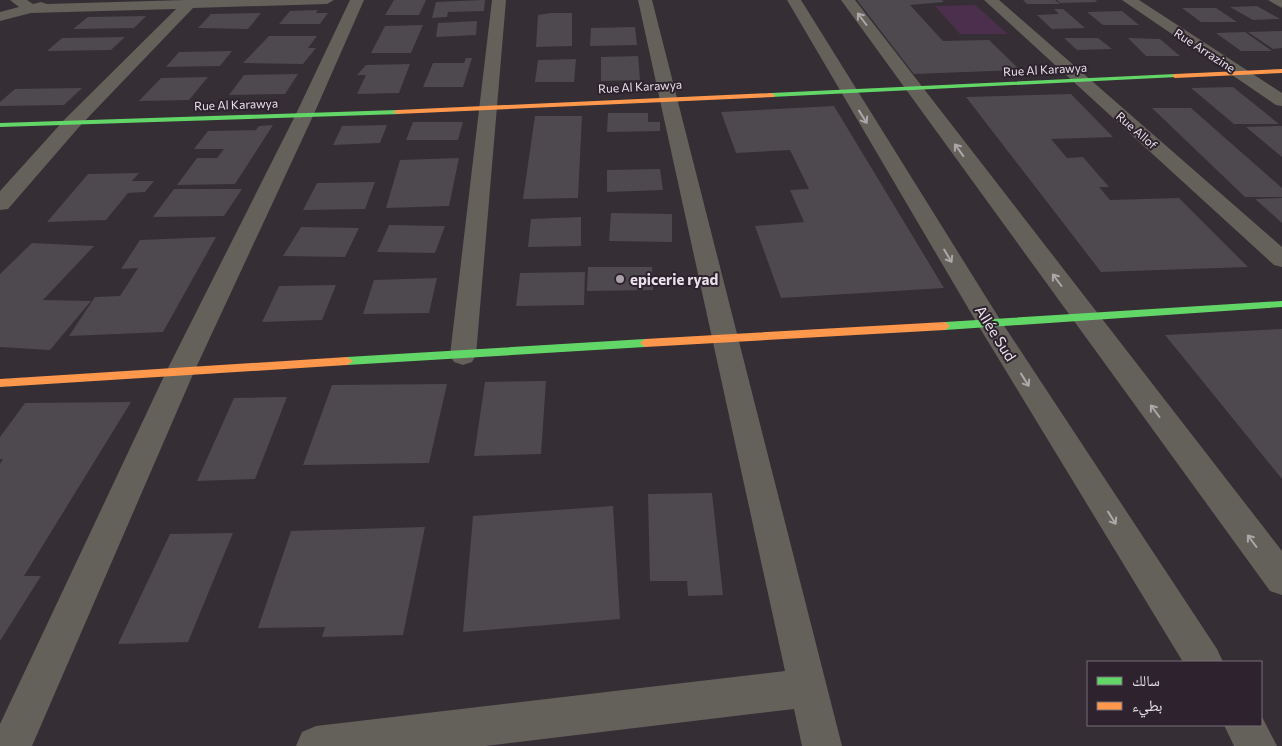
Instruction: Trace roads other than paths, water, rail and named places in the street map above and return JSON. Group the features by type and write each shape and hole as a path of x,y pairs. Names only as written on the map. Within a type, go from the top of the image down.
{"street":[{"path":"17,0 31,9 188,6 327,0"},
{"path":"0,17 62,0"},
{"path":"11,746 180,372 304,116 357,0"},
{"path":"463,355 499,0"},
{"path":"645,0 822,746"},
{"name":"Allée Sud","path":"794,0 847,91 990,324 1203,661"},
{"path":"848,0 1282,580"},
{"name":"Rue Allof","path":"991,0 1282,260"},
{"name":"Rue Arrazine","path":"1129,0 1282,101"},
{"path":"1275,0 1282,4"},
{"path":"0,204 72,123 188,6"},
{"name":"Rue Al Karawya","path":"0,125 304,116 1081,82 1282,71"},
{"path":"0,383 725,338 990,324 1282,304"},
{"path":"316,746 808,688"},
{"path":"1245,726 1257,746"}],"place":[{"name":"epicerie ryad","path":"620,279"}]}
